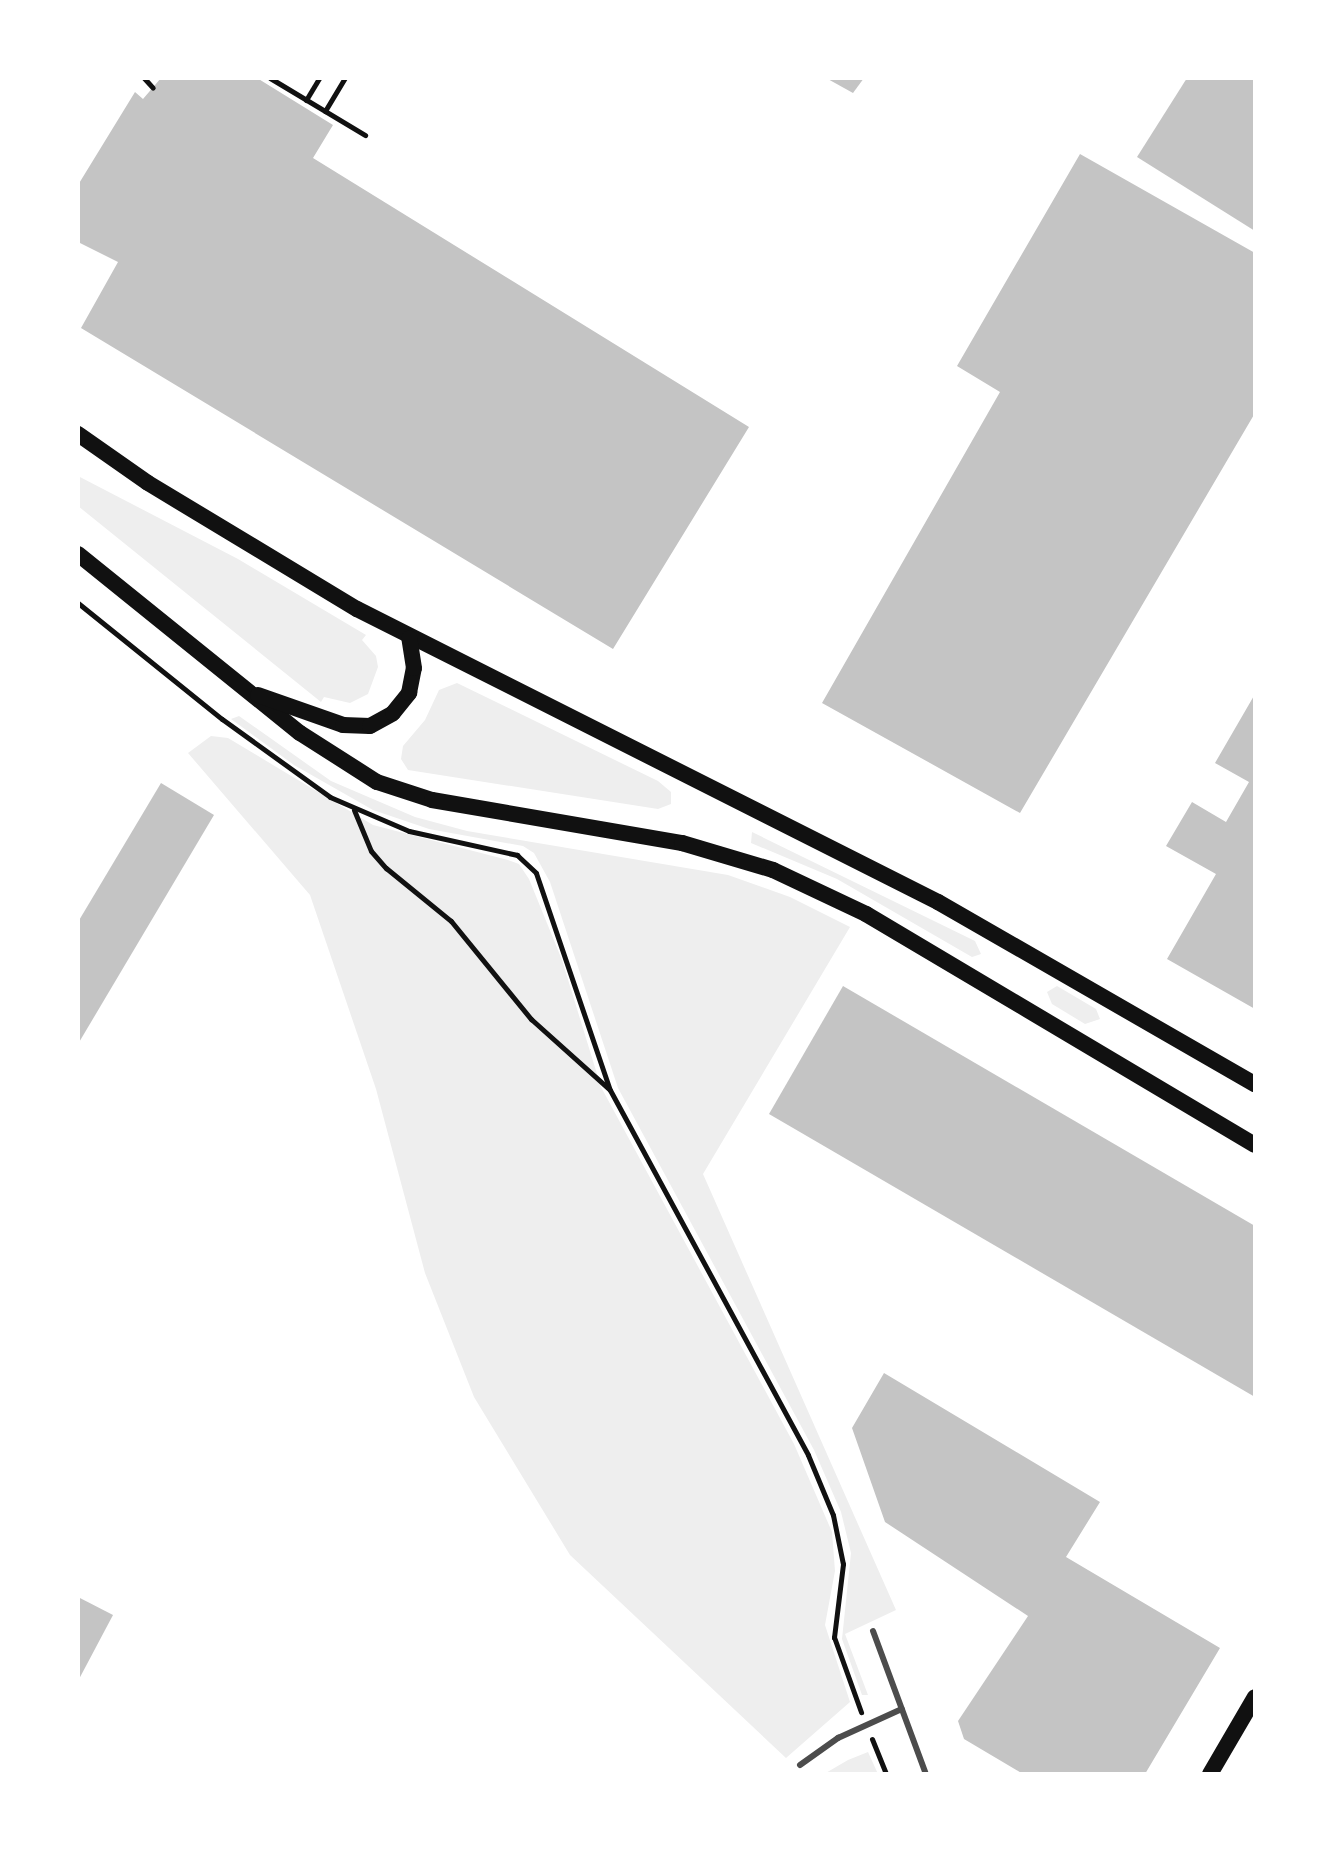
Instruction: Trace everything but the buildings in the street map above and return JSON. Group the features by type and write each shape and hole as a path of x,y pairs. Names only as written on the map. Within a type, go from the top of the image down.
{"main road":[{"path":"78,434 182,504 409,638 938,902 1255,1084"},
{"path":"78,554 331,756 404,793 709,849 804,883 905,937 1255,1145"},
{"path":"249,692 343,725 370,726 393,713 409,693 414,668 409,638"},
{"path":"1210,1774 1255,1697"}],"lane":[{"path":"873,1631 926,1774"},
{"path":"800,1765 838,1738 902,1709"}],"path":[{"path":"144,78 153,88"},
{"path":"270,78 365,135"},
{"path":"306,100 319,78"},
{"path":"325,111 345,78"},
{"path":"78,603 222,719"},
{"path":"278,762 286,751"},
{"path":"354,809 371,851 386,868 451,921 531,1019 610,1090"},
{"path":"530,864 552,913 610,1090 808,1455 833,1515 843,1564 834,1637 857,1701"},
{"path":"877,1752 886,1774"}],"shaded area":[{"path":"78,476 238,559 366,635 362,640 376,656 378,667 368,694 350,703 324,697 321,702 78,506"},
{"path":"457,683 658,781 671,792 671,804 658,809 408,770 401,759 403,746 425,720 439,690"},
{"path":"239,716 331,781 415,817 467,831 728,875 790,897 850,927 703,1174 896,1610 845,1634 868,1695 862,1695 842,1639 851,1553 841,1512 814,1450 618,1088 550,882 534,853 523,846 429,829 373,810 294,765 231,719"},
{"path":"211,736 228,738 373,825 508,860 519,864 529,879 562,960 601,1087 794,1444 832,1532 835,1571 825,1625 850,1702 786,1758 570,1555 474,1397 425,1273 376,1089 310,895 188,753"},
{"path":"752,832 975,941 981,954 972,957 837,879 751,843"},
{"path":"1057,986 1096,1009 1100,1019 1085,1024 1052,1004 1047,992"},
{"path":"868,1752 878,1774 824,1774 848,1760"}]}
